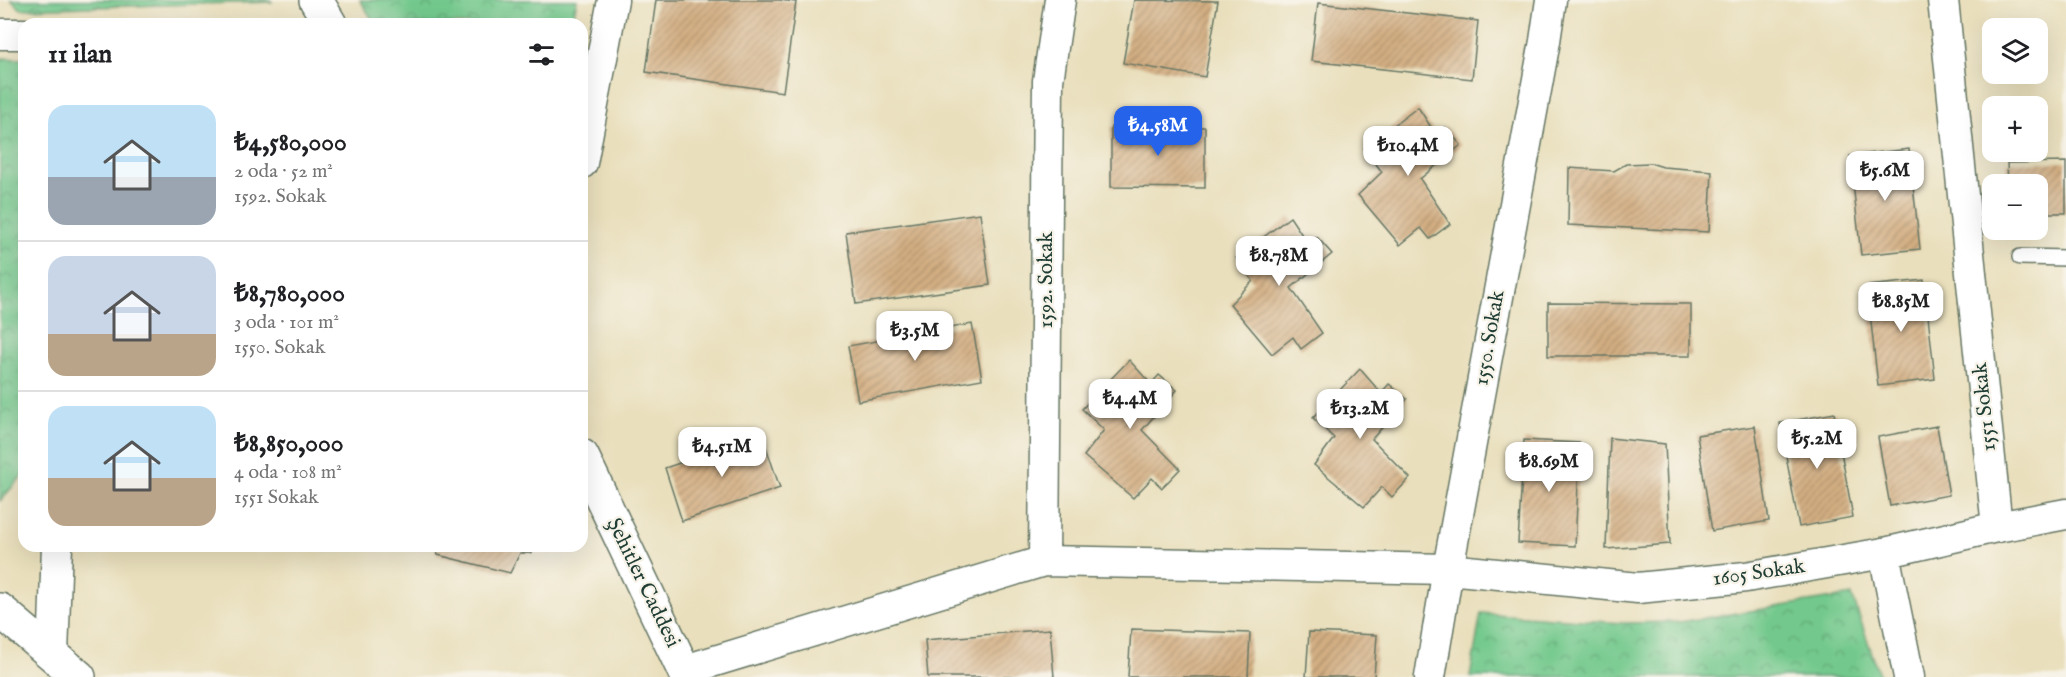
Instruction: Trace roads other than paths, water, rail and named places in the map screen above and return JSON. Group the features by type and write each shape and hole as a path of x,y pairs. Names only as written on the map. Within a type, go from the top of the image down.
{"street":[{"path":"316,0 326,18"},
{"path":"588,132 614,0"},
{"name":"1592. Sokak","path":"1044,561 1048,81 1060,0"},
{"name":"1550. Sokak","path":"1430,677 1551,0"},
{"name":"1551 Sokak","path":"1943,0 1997,527"},
{"path":"0,34 18,34"},
{"name":"Şehitler Caddesi","path":"588,469 686,674"},
{"name":"1605 Sokak","path":"686,674 1044,561 1448,569 1638,588 1746,577 1884,553 2066,514"},
{"path":"53,654 57,552"},
{"path":"1884,553 1909,677"},
{"path":"0,610 79,677"}],"lane":[{"path":"2020,257 2066,258"}]}
